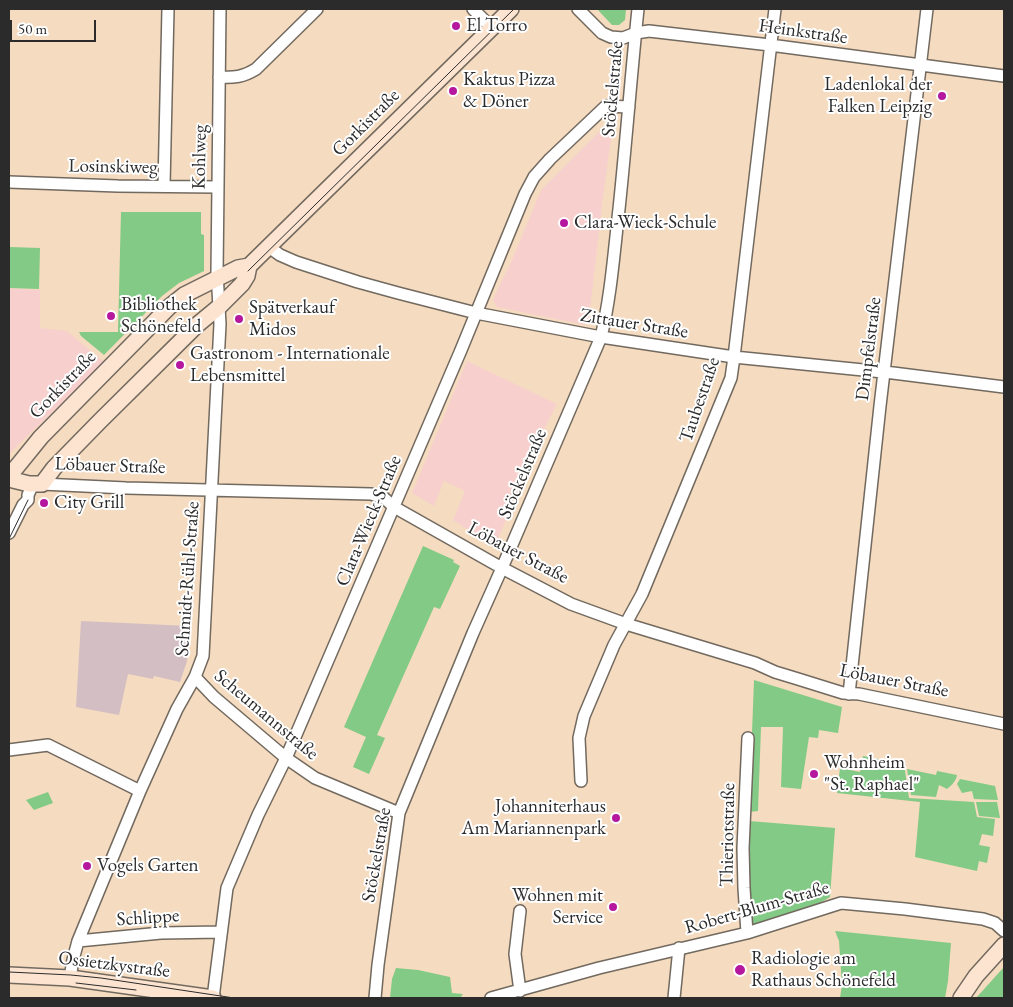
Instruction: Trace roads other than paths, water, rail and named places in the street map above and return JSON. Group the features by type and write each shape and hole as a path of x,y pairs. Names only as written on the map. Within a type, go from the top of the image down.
{"main road":[{"name":"Gorkistraße","path":"37,484 197,325 242,284 249,266 511,9"},
{"name":"Gorkistraße","path":"9,474 40,437 162,314 184,296 238,268 249,266"},
{"name":"Löbauer Straße","path":"9,479 37,484"},
{"path":"961,998 976,976 1004,945"},
{"name":"Ossietzkystraße","path":"9,975 70,978 213,998"}],"street":[{"path":"164,186 168,9"},
{"name":"Kohlweg","path":"220,9 217,187 217,279 220,306"},
{"path":"219,77 232,78 245,75 256,69 317,9"},
{"path":"473,9 492,28"},
{"name":"Heinkstraße","path":"578,9 602,33 611,37 623,38 649,31 1004,76"},
{"name":"Stöckelstraße","path":"375,998 399,813 473,633 601,337 611,277 638,9"},
{"name":"Taubestraße","path":"581,781 579,738 584,716 614,645 642,594 731,378 775,9"},
{"name":"Dimpfelstraße","path":"849,694 927,9"},
{"name":"Clara-Wieck-Straße","path":"213,998 226,896 230,880 286,758 394,507 525,194 534,177 550,159 606,106 629,107"},
{"name":"Losinskiweg","path":"9,182 217,187"},
{"name":"Zittauer Straße","path":"269,247 280,255 296,262 358,282 476,313 601,337 734,357 885,372 1004,387"},
{"name":"Schmidt-Rühl-Straße","path":"70,978 78,941 140,791 177,709 201,663 204,649 220,306"},
{"name":"Löbauer Straße","path":"37,484 371,494 384,498 394,507 502,568 571,604 626,624 849,694 859,694 1004,724"},
{"name":"Gorkistraße","path":"9,533 23,505 28,500 28,494 37,484"},
{"name":"Scheumannstraße","path":"195,677 214,697 286,758 316,778 399,813"},
{"name":"Thieriotstraße","path":"746,933 743,848 748,738"},
{"path":"9,750 48,745 140,791"},
{"name":"Robert-Blum-Straße","path":"491,998 599,968 746,933 841,903 983,918 995,923 1004,931"},
{"path":"520,911 515,954 520,991"},
{"name":"Schlippe","path":"78,941 161,933 221,932"},
{"path":"674,998 679,948"}],"tram line":[{"path":"248,271 514,9"},
{"path":"9,539 28,500"},
{"path":"9,972 101,978 234,998"},
{"path":"76,983 136,990"}],"place":[{"name":"El Torro","path":"456,26"},
{"name":"Kaktus Pizza & Döner","path":"453,91"},
{"name":"Ladenlokal der Falken Leipzig","path":"942,96"},
{"name":"Clara-Wieck-Schule","path":"564,223"},
{"name":"Bibliothek Schönefeld","path":"111,316"},
{"name":"Spätverkauf Midos","path":"239,319"},
{"name":"Gastronom - Internationale Lebensmittel","path":"180,365"},
{"name":"City Grill","path":"44,503"},
{"name":"Wohnheim \"St. Raphael\"","path":"814,774"},
{"name":"Johanniterhaus Am Mariannenpark","path":"616,818"},
{"name":"Vogels Garten","path":"87,866"},
{"name":"Wohnen mit Service","path":"613,907"},
{"name":"Radiologie am Rathaus Schönefeld","path":"740,970"}]}
